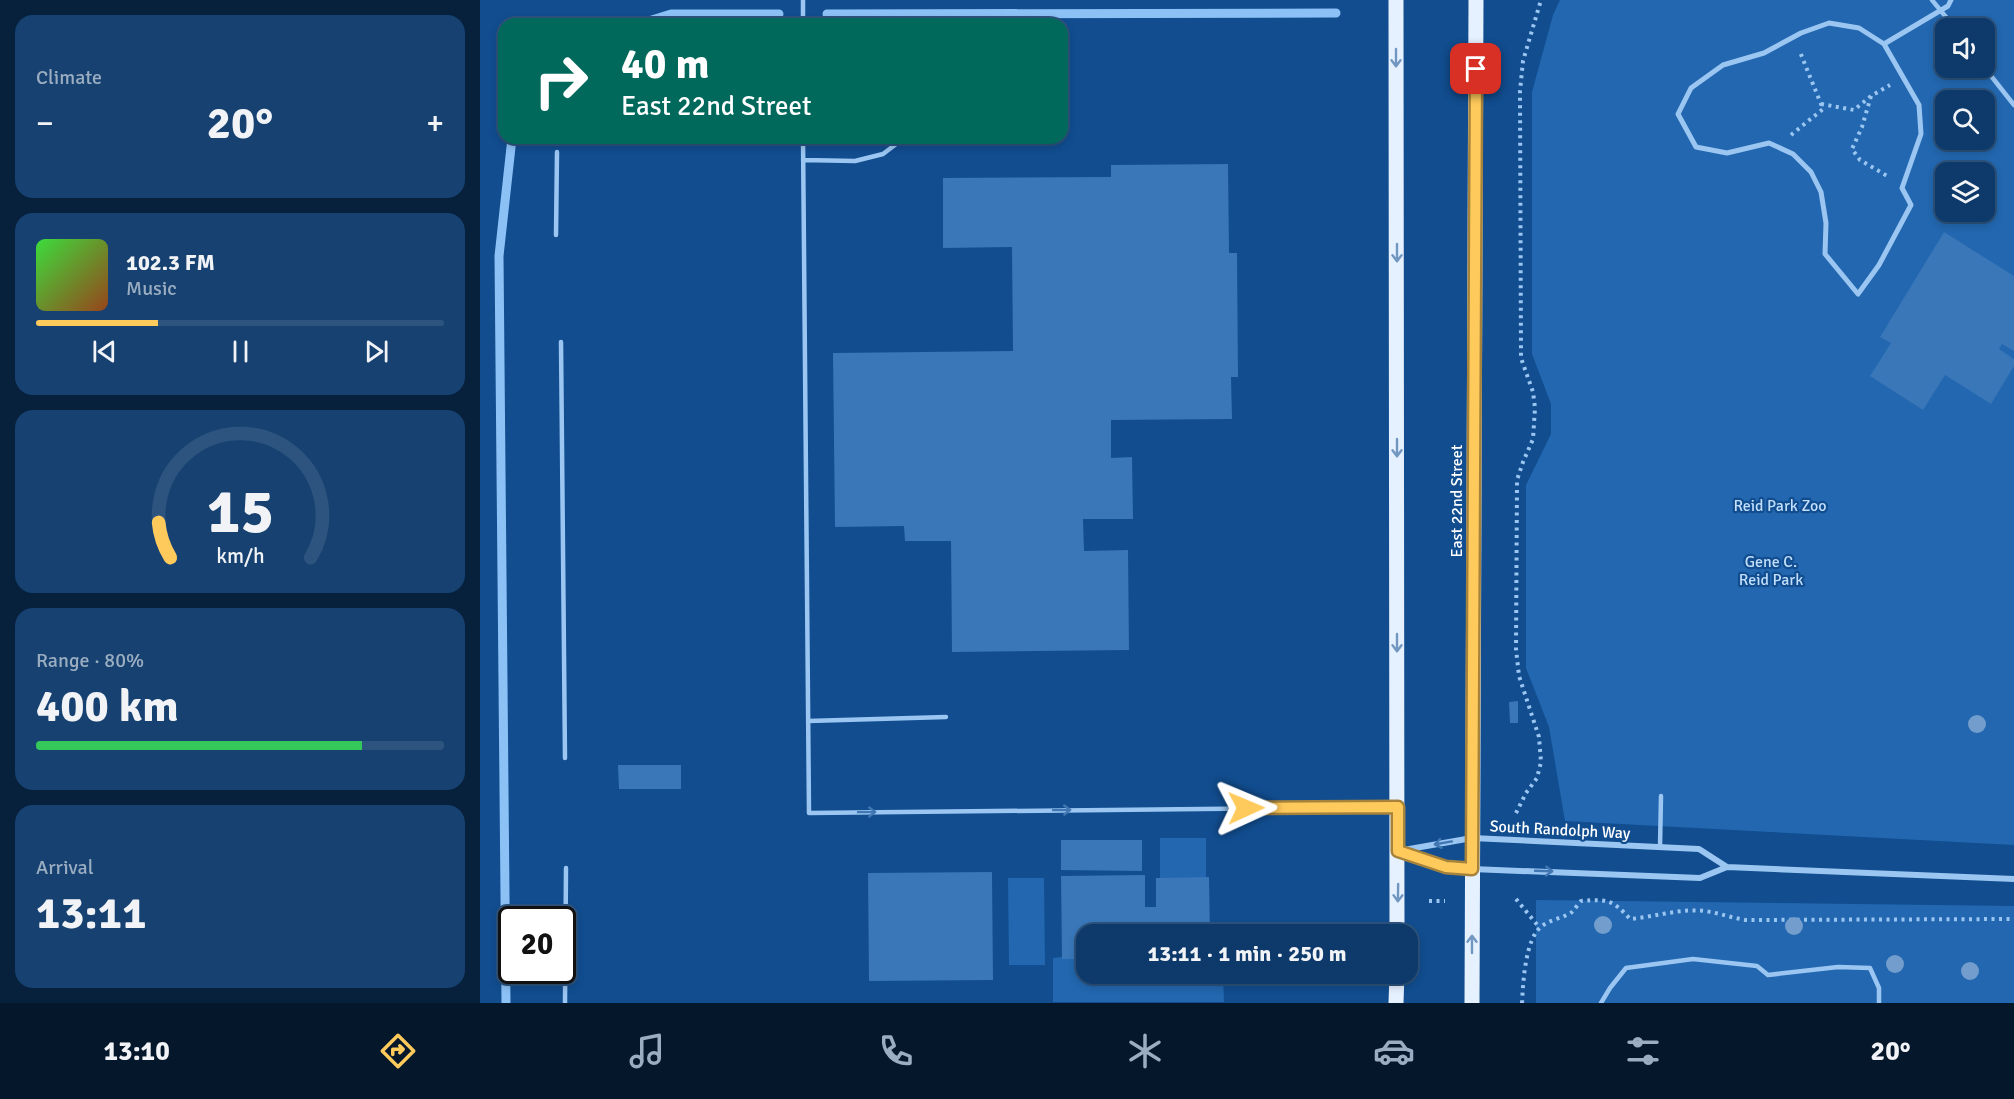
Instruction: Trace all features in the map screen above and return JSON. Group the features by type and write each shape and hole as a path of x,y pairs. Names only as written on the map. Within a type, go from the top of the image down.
{"main road":[{"path":"1396,0 1397,924"},
{"name":"East 22nd Street","path":"1472,1003 1476,0"},
{"path":"1396,1003 1397,984"}],"street":[{"path":"1884,44 1948,6 1951,0"},
{"path":"1829,23 1858,28 1884,44 1919,105 1921,134 1902,188 1911,205 1879,265 1858,294 1826,254 1826,223 1821,192 1810,172 1793,154 1769,143 1727,153 1696,147 1678,114 1691,88 1723,65 1764,53 1794,37 1829,23"},
{"name":"South Randolph Way","path":"1398,851 1472,838 1660,847 1699,849 1727,867"},
{"path":"1398,851 1446,867 1472,869 1700,878 1727,867 2014,879"}],"lane":[{"path":"803,0 803,18"},
{"path":"1932,0 1947,18"},
{"path":"1993,78 2014,105"},
{"path":"803,144 809,813 1398,807"},
{"path":"803,160 855,161 883,154 896,144"},
{"path":"556,235 557,152"},
{"path":"561,342 565,758"},
{"path":"808,721 946,717"},
{"path":"1660,847 1661,796"},
{"path":"565,1003 566,868"},
{"path":"1601,1003 1626,968 1693,959 1757,966 1768,975 1838,967 1870,968 1879,988 1879,1003"}],"path":[{"path":"1516,813 1537,778 1541,762 1539,737 1519,676 1516,649 1517,480 1533,439 1535,408 1533,392 1521,358 1520,91 1523,61 1541,0"},
{"path":"1776,147 1823,109 1794,37"},
{"path":"1821,104 1854,110 1871,96 1903,76"},
{"path":"1871,96 1862,127 1852,149 1860,160 1903,185"},
{"path":"1516,899 1539,927"},
{"path":"1522,1003 1523,982 1530,945 1539,927 1572,912 1581,901 1605,899 1621,909 1630,919 1687,911 1706,911 1726,918 1746,920 2014,919"},
{"path":"1429,901 1445,901"}],"green space":[{"name":"Gene C. Reid Park","path":"1560,0 2014,0 2014,845 1565,821 1549,727 1526,668 1526,485 1551,434 1551,404 1532,354 1532,92 1553,15"},
{"path":"1160,838 1206,838 1206,878 1160,878"},
{"path":"1008,878 1044,878 1045,965 1009,965"},
{"path":"1536,900 2014,906 2014,1003 1536,1003"},
{"path":"1053,958 1076,959 1076,984 1223,984 1224,1002 1053,1002"}],"building":[{"path":"1228,164 1229,253 1237,253 1238,377 1231,377 1232,419 1111,420 1111,458 1132,457 1133,519 1083,519 1084,551 1128,550 1129,650 952,652 951,541 905,541 904,526 835,527 833,353 1013,351 1012,247 943,248 943,178 1111,177 1111,165"},
{"path":"1944,232 2014,276 2014,351 2002,344 1999,349 2014,359 2014,366 1991,404 1945,375 1923,410 1870,376 1891,343 1880,337"},
{"path":"1518,701 1518,723 1510,723 1509,702"},
{"path":"618,765 681,765 681,789 619,789"},
{"path":"1061,840 1142,840 1142,871 1061,870"},
{"path":"992,872 993,980 869,981 868,873"},
{"path":"1145,875 1145,907 1156,907 1156,878 1209,877 1210,924 1076,924 1076,959 1062,959 1061,876"}],"waterway":[{"path":"827,14 1336,13"},
{"path":"658,18 671,14 779,14"},
{"path":"506,1003 499,256 511,144"}],"route":[{"path":"1246,808 1398,807 1398,851 1446,867 1472,869 1476,69"}],"park label":[{"name":"Reid Park Zoo","path":"1780,505"}]}
